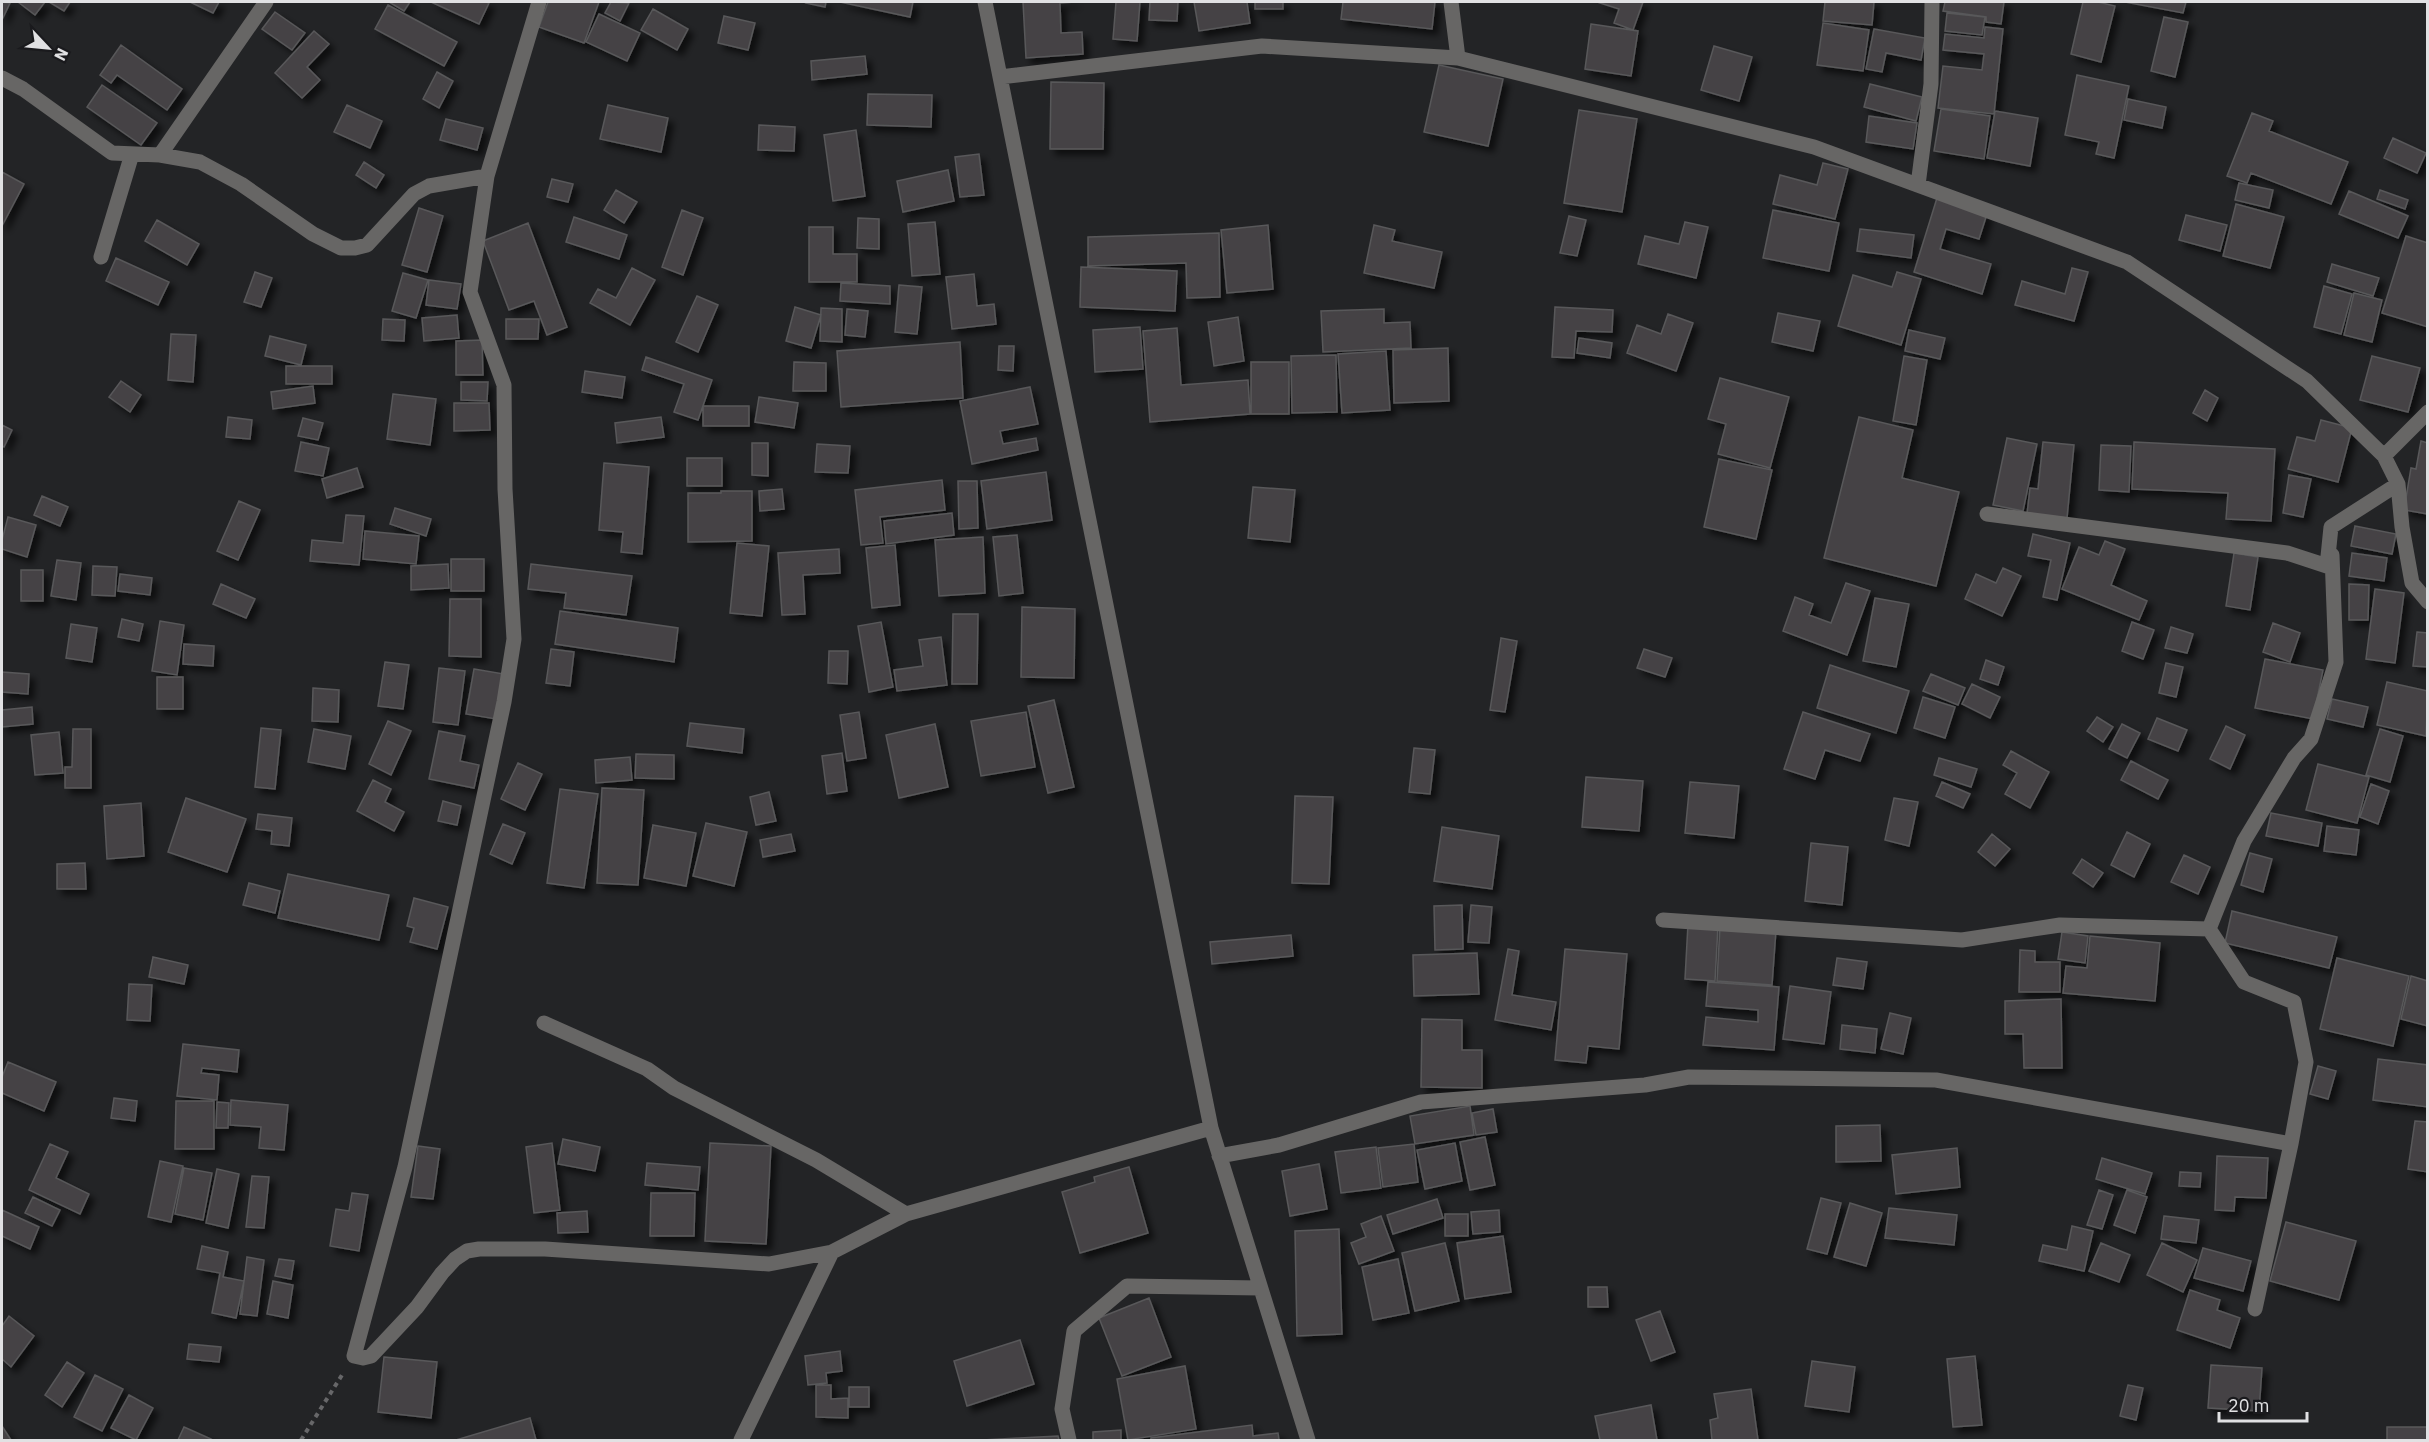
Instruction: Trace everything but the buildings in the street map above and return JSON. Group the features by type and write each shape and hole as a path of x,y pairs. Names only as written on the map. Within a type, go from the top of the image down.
{"street":[{"path":"160,156 266,2"},
{"path":"539,2 487,176 470,292 504,385 505,489 514,639 504,702 405,1167 354,1356 363,1358 371,1356 417,1307 441,1273 467,1251 544,1249 769,1264 832,1252 906,1214 1211,1128"},
{"path":"985,2 1211,1128 1308,1440"},
{"path":"1451,2 1458,58"},
{"path":"1918,185 1931,84 1932,2"},
{"path":"1000,77 1262,46 1458,58 1814,147 1918,185 2127,262 2307,381 2384,456 2398,484 2402,527 2412,583 2427,602"},
{"path":"2,78 23,88 112,153 160,156 200,162 241,184 313,234 341,248 367,245 414,194 429,186 487,176"},
{"path":"101,257 132,154"},
{"path":"2384,456 2427,412"},
{"path":"2331,527 2398,484"},
{"path":"1987,514 2287,553 2327,566 2331,527"},
{"path":"2209,929 2244,841 2294,758 2311,740 2336,662 2331,527"},
{"path":"1663,920 1962,940 2060,925 2209,929"},
{"path":"2209,929 2244,982 2294,1002 2306,1062 2255,1309"},
{"path":"544,1023 647,1069 674,1088 816,1160 906,1214"},
{"path":"1219,1156 1279,1145 1421,1102 1645,1084 1689,1077 1936,1080 2291,1143"},
{"path":"741,1440 832,1252"},
{"path":"1069,1440 1062,1409 1074,1331 1127,1286 1260,1288"}],"path":[{"path":"301,1440 354,1356"}]}
